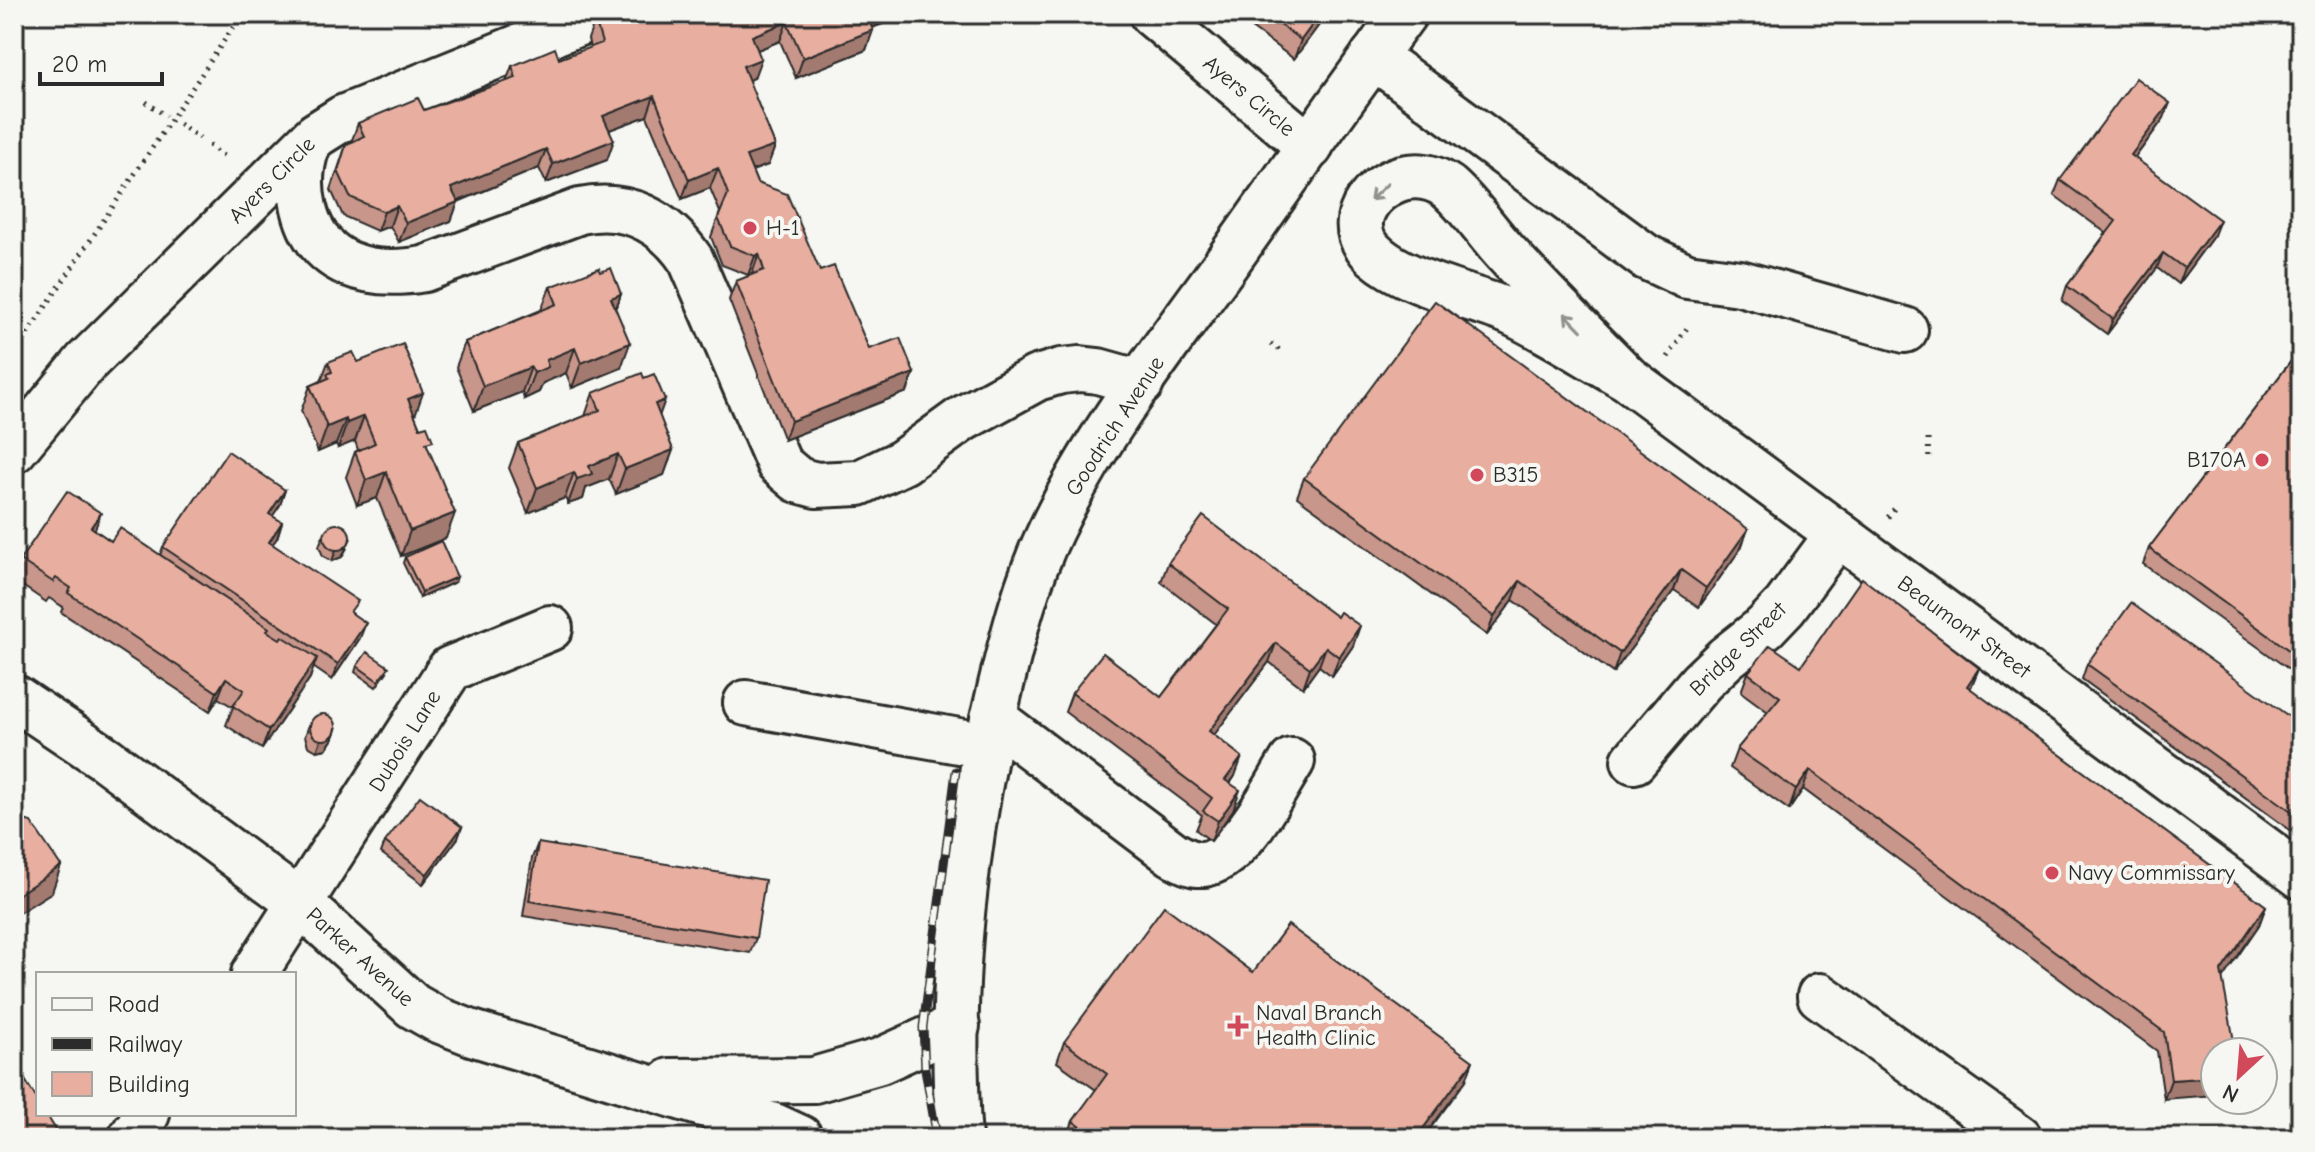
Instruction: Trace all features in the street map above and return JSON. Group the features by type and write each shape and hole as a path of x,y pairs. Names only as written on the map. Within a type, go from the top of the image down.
{"street":[{"name":"Ayers Circle","path":"14,450 86,362 316,135 343,118 601,14"},
{"name":"Ayers Circle","path":"1152,14 1310,147"},
{"name":"Goodrich Avenue","path":"959,1138 957,1026 965,889 990,732 1017,616 1049,534 1090,455 1404,14"},
{"path":"1373,56 1646,257 1687,276 1740,283 1905,330"},
{"path":"307,147 301,163 303,201 308,223 317,239 341,260 378,272 401,273 424,269 597,207 633,212 652,220 674,237 691,260 779,464 798,480 816,485 841,485 878,476 903,462 962,419 1037,378 1061,371 1098,371 1141,383"},
{"name":"Beaumont Street","path":"1627,378 1448,187 1432,178 1419,176 1390,182 1376,192 1363,212 1360,226 1370,251 1382,262 1433,286 1508,311 1627,378 2301,876"},
{"name":"Bridge Street","path":"1634,761 1701,682 1785,606 1838,534"},
{"name":"Dubois Lane","path":"255,972 450,669 550,628"},
{"name":"Parker Avenue","path":"14,697 106,759 301,904 413,1006 436,1019 472,1033 774,1126 800,1138"},
{"path":"746,703 990,732 1173,854 1188,862 1204,864 1222,857 1237,845 1292,761"},
{"path":"1820,996 2019,1138"},
{"path":"635,1082 814,1080 880,1061 957,1026"},
{"path":"131,1138 146,1116"}],"path":[{"path":"14,354 242,14"},
{"path":"146,102 166,116"},
{"path":"179,124 200,138"},
{"path":"209,145 227,159"},
{"path":"1667,359 1687,328"},
{"path":"1271,344 1284,353"},
{"path":"1928,439 1929,463"}],"building":[{"name":"H-1","path":"610,14 866,14 873,30 803,58 787,22 752,36 761,59 743,66 775,146 746,156 757,183 787,194 820,271 834,266 869,349 900,338 914,373 791,421 736,281 764,270 759,254 755,256 730,246 718,218 728,194 718,168 689,180 654,96 603,116 614,140 553,164 546,149 451,188 458,202 406,223 397,206 384,212 350,197 338,171 346,145 364,136 358,123 418,98 424,110 516,78 512,66 555,48 559,59 602,43 595,20"},
{"path":"1265,14 1320,14 1301,40"},
{"path":"2136,78 2170,103 2131,155 2220,220 2184,268 2163,253 2113,319 2067,286 2116,221 2060,180"},
{"path":"599,268 600,272 611,268 621,294 611,298 630,343 581,363 575,348 546,360 548,367 534,373 531,367 483,386 465,342 557,304 550,287"},
{"name":"B315","path":"1435,301 1748,529 1706,588 1681,570 1620,653 1520,581 1494,616 1304,478"},
{"path":"403,344 423,393 408,399 420,428 427,426 433,441 426,443 455,513 410,531 386,472 366,480 355,452 375,443 364,416 327,427 310,386 329,378 327,374 332,372 328,362 353,352 358,362"},
{"name":"B170A","path":"2301,348 2301,659 2149,548"},
{"path":"642,373 644,378 654,374 665,400 655,404 673,450 625,469 618,454 589,466 592,474 577,479 574,472 537,488 518,443 600,410 593,393"},
{"path":"228,451 285,490 269,514 282,522 269,542 358,601 350,612 366,623 338,664 163,547"},
{"path":"67,491 101,513 91,527 111,541 120,528 269,628 267,631 280,639 282,636 317,658 269,730 233,706 244,690 226,678 217,692 68,593 71,588 56,578 53,582 20,560"},
{"path":"1203,516 1337,617 1340,612 1360,626 1339,657 1326,647 1310,668 1276,643 1209,731 1242,757 1225,780 1240,790 1218,821 1203,811 1212,798 1072,693 1103,653 1161,697 1228,609 1168,563"},
{"path":"337,524 346,528 350,537 346,546 337,550 328,546 324,537 328,528"},
{"path":"441,541 457,577 422,592 405,557"},
{"name":"Navy Commissary","path":"1862,578 1979,668 1967,686 2266,906 2221,971 2233,1036 2199,1036 2199,1078 2171,1080 2164,1032 1810,770 1796,790 1737,749 1780,697 1748,673 1770,645 1801,666"},
{"path":"2131,603 2301,725 2301,818 2087,664"},
{"path":"367,652 389,667 378,681 357,666"},
{"path":"323,714 332,718 336,727 332,736 323,740 314,736 310,727 314,718"},
{"path":"420,796 462,827 427,874 385,842"},
{"path":"14,817 31,822 61,866 14,897"},
{"path":"538,843 765,880 756,938 529,901"},
{"name":"Naval Branch Health Clinic","path":"1164,906 1253,972 1288,925 1473,1061 1416,1138 1096,1138 1073,1121 1107,1074 1064,1042"},
{"path":"14,1062 36,1098 36,1116 47,1116 61,1138 14,1138"}],"railway":[{"path":"937,1138 925,1069 923,1027 956,771"}],"place":[{"name":"H-1","path":"750,228"},
{"name":"B170A","path":"2262,460"},
{"name":"B315","path":"1477,475"},
{"name":"Navy Commissary","path":"2052,873"},
{"name":"Naval Branch Health Clinic","path":"1238,1026"}]}
